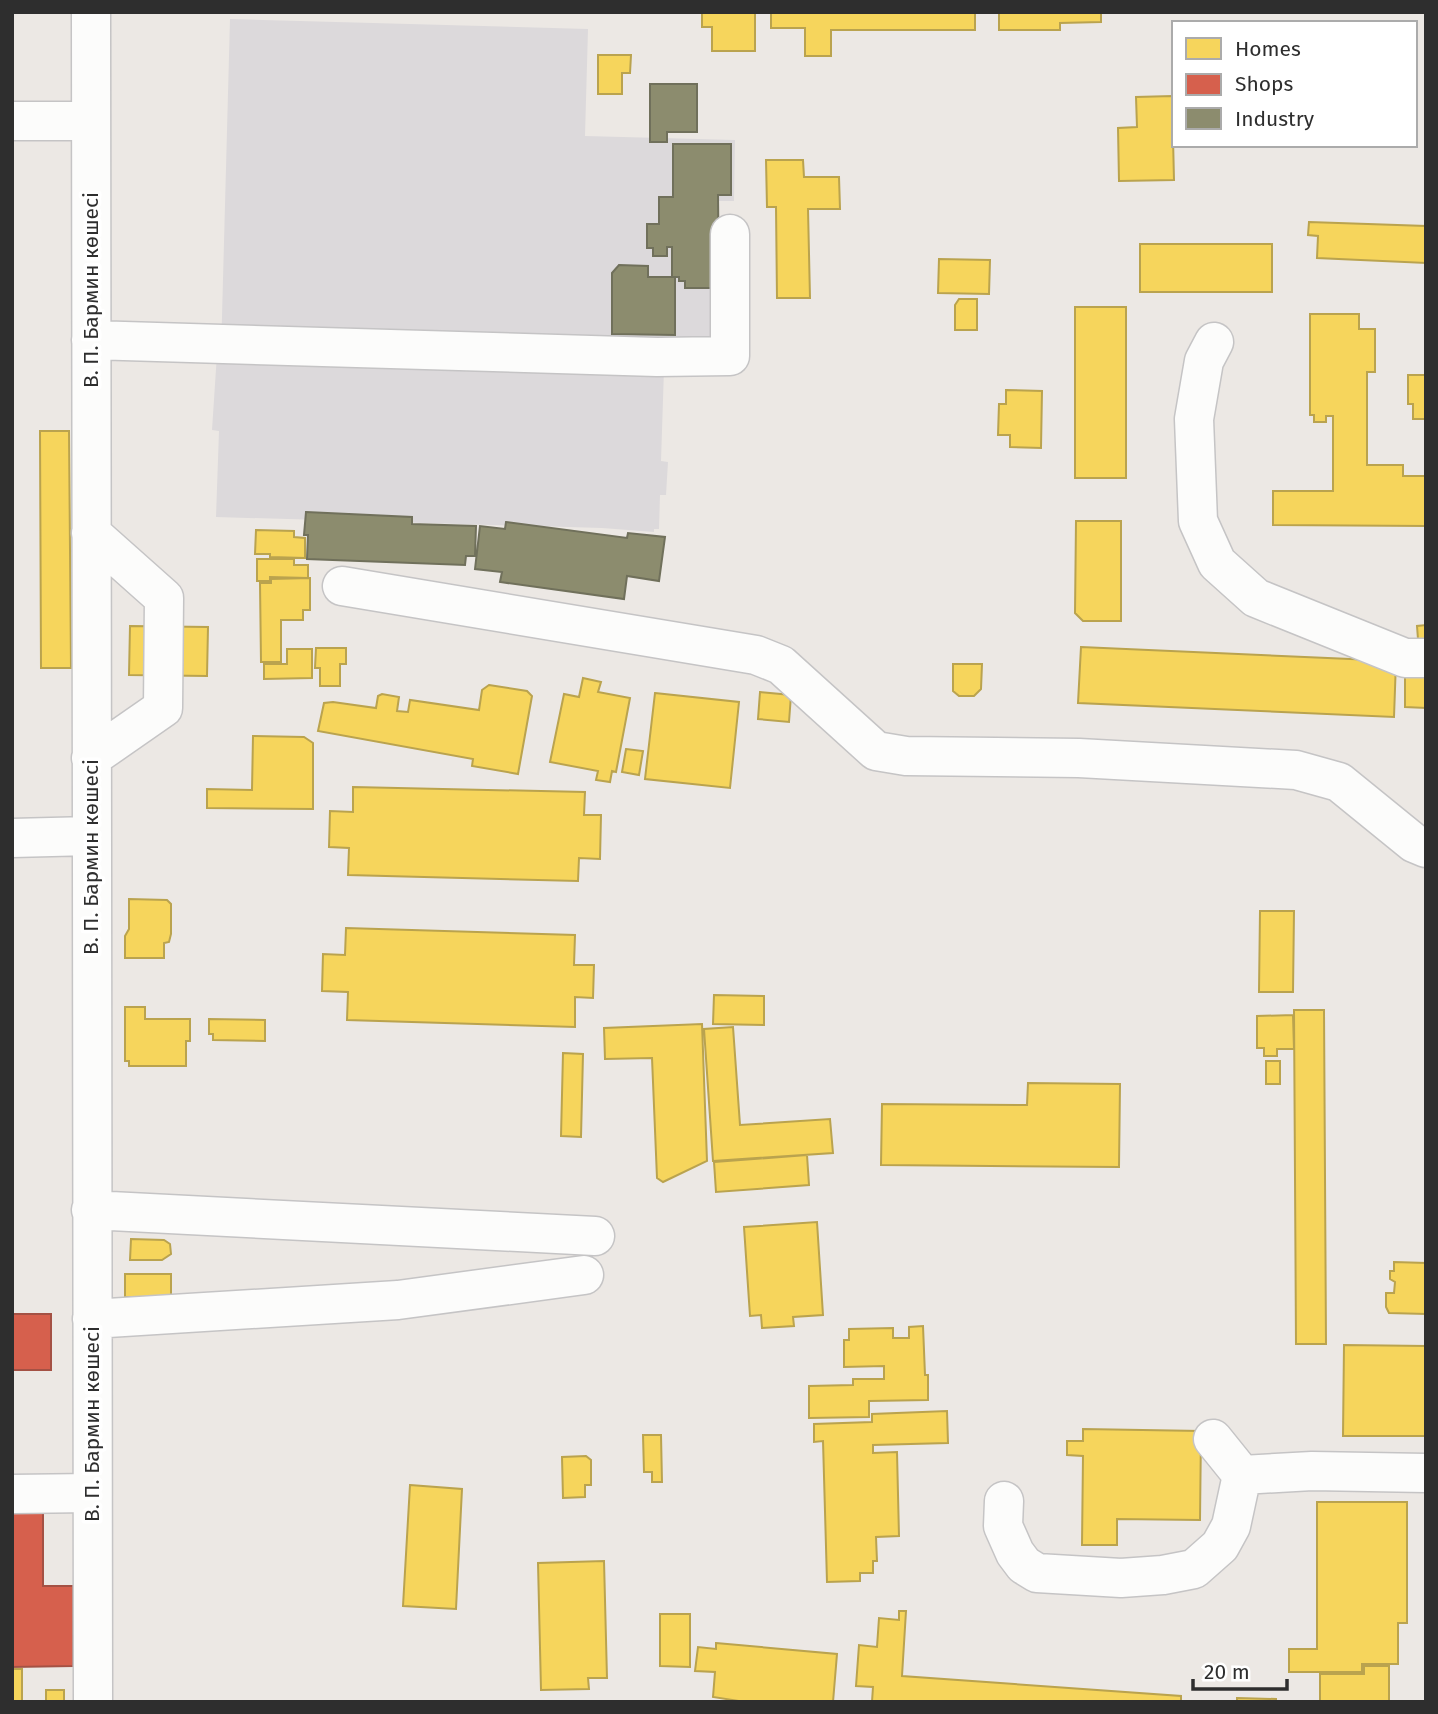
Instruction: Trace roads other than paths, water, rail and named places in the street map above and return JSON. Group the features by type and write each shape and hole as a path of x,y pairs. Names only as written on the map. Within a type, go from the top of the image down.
{"street":[{"name":"В. П. Бармин көшесі","path":"91,12 93,1702"},
{"path":"12,121 91,121"},
{"path":"91,340 657,357 730,356 730,234"},
{"path":"1214,342 1204,362 1194,419 1194,456 1198,521 1217,563 1256,598 1405,658 1426,658"},
{"path":"91,533 164,598 163,708 91,758"},
{"path":"342,586 756,655 781,665 876,751 906,755 1079,758 1296,770 1339,782 1414,843 1426,848"},
{"path":"12,838 91,836"},
{"path":"91,1210 595,1236"},
{"path":"92,1319 398,1300 583,1275"},
{"path":"1213,1440 1242,1475"},
{"path":"1242,1475 1311,1471 1426,1473"},
{"path":"1004,1501 1003,1526 1015,1553 1024,1565 1037,1573 1121,1578 1163,1575 1194,1569 1220,1546 1231,1526 1242,1475"},
{"path":"12,1494 92,1493"}]}
